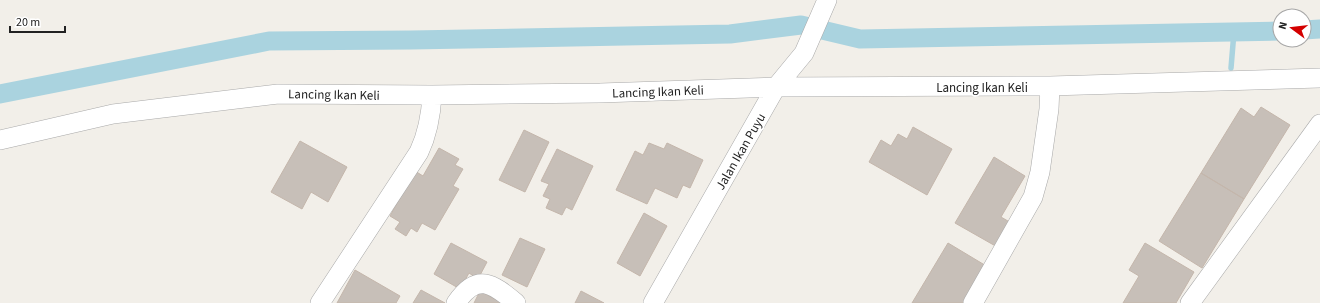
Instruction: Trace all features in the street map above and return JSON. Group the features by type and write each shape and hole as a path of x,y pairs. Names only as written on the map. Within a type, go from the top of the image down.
{"street":[{"name":"Jalan Ikan Puyu","path":"653,303 776,87 804,53 824,8"},
{"name":"Lancing Ikan Keli","path":"0,140 113,114 278,94 432,95 600,93 776,87 1050,86 1320,78"},
{"path":"973,303 1033,197 1040,172 1050,86"},
{"path":"320,303 419,152 426,137 431,120 432,95"},
{"path":"1190,303 1320,124"},
{"path":"456,303 462,293 474,284 484,283 505,293 516,303"}],"building":[{"path":"1261,107 1290,125 1244,199 1201,173 1241,108 1254,117"},
{"path":"913,127 952,149 927,195 869,162 881,140 891,146 898,134 907,139"},
{"path":"524,130 549,142 525,192 499,180"},
{"path":"300,141 347,167 328,202 311,192 302,209 271,192"},
{"path":"649,143 664,149 667,143 703,160 690,188 683,185 677,198 655,188 647,204 616,190 635,151 643,155"},
{"path":"439,148 459,159 455,165 463,169 453,186 459,189 435,230 422,223 417,232 411,228 406,236 395,229 400,222 390,216 415,171 423,176"},
{"path":"557,149 593,166 572,210 566,207 562,215 546,208 550,199 543,196 549,184 541,181"},
{"path":"994,157 1025,176 1001,217 1013,224 999,248 955,223"},
{"path":"1201,173 1244,199 1202,268 1159,241"},
{"path":"644,213 667,226 640,276 617,263"},
{"path":"520,238 545,249 527,287 502,275"},
{"path":"451,243 487,262 478,279 469,273 460,289 434,274"},
{"path":"948,243 988,267 966,303 912,303"},
{"path":"1145,243 1194,272 1176,303 1123,303 1139,276 1129,270"},
{"path":"355,270 400,296 396,303 337,303"},
{"path":"421,290 445,303 413,303"},
{"path":"480,291 502,303 474,303"},
{"path":"581,291 604,303 575,303"}],"waterway":[{"path":"0,94 269,41 730,34 801,25 860,39 1272,31"},
{"path":"1312,30 1320,29"},
{"path":"1231,68 1234,32"}]}
